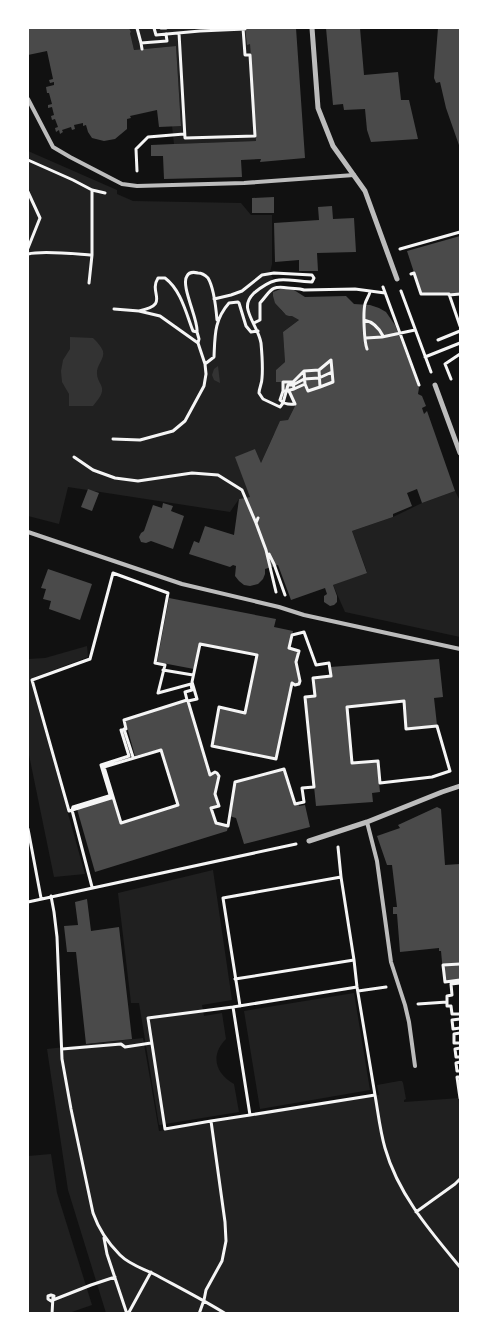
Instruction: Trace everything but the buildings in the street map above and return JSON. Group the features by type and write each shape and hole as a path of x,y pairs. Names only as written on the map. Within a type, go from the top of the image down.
{"street":[{"path":"312,28 318,108 333,146 365,191 397,279"},
{"path":"435,385 460,453"},
{"path":"309,841 367,822 460,786"}],"lane":[{"path":"28,99 54,147 122,184 137,186 244,183 354,175"},
{"path":"28,532 182,584 279,607 304,615 460,649"},
{"path":"367,822 377,861 391,962 409,1022 415,1066"}],"path":[{"path":"137,28 142,49"},
{"path":"154,28 156,35 200,29 244,28 245,55 250,55 255,136 185,138 179,33"},
{"path":"161,28 166,28"},
{"path":"141,43 167,41 166,34"},
{"path":"137,186 136,150 142,143 148,137 184,134"},
{"path":"28,160 92,190 92,255 89,283"},
{"path":"28,192 40,218 28,248"},
{"path":"407,246 460,232"},
{"path":"28,254 92,255"},
{"path":"113,439 140,440 173,431 184,421 204,386 205,364 198,344 198,327 185,282 187,276 191,273 205,275 210,283 217,320"},
{"path":"214,299 242,291 262,275 274,273 312,275 314,278 312,282 301,282 291,279 273,280 261,287 248,301 248,309 258,331 260,341 262,380 258,391 260,396 280,407 288,385 305,384"},
{"path":"420,385 382,285 414,273 421,294 460,294"},
{"path":"139,311 151,308 155,304 157,300 156,281 158,278 165,278 179,295 193,331 197,332"},
{"path":"397,279 435,385"},
{"path":"254,324 260,320 260,304 274,288 279,286 304,290 355,289 402,294"},
{"path":"367,350 364,320 365,305 370,292"},
{"path":"449,294 460,326"},
{"path":"205,364 214,357 217,320 228,303 238,302 246,326 252,332 258,331"},
{"path":"114,309 139,311 160,316 198,344"},
{"path":"364,320 376,325 383,336"},
{"path":"366,338 400,334 415,330"},
{"path":"438,340 460,331"},
{"path":"425,357 460,343"},
{"path":"452,382 446,364 460,354"},
{"path":"293,385 304,371 318,370 331,360 333,382 308,391 305,384 304,371"},
{"path":"318,370 320,387"},
{"path":"318,370 320,387"},
{"path":"304,371 305,384"},
{"path":"283,403 288,405 295,404 286,391 283,382 293,385 304,378 319,378 332,372"},
{"path":"74,457 93,470 115,478 138,481 192,473 218,476 242,490 266,550 275,585"},
{"path":"256,524 258,518"},
{"path":"266,550 274,564 284,592"},
{"path":"72,810 69,811 32,680 90,658 113,573 168,593 155,663 165,665 158,693 191,684 192,690 184,692 187,700 124,720 126,729 121,730 129,756 101,765 111,796 121,823 178,805 161,750 104,767 111,796"},
{"path":"304,632 316,665 330,663 331,676 313,678 315,696 305,697 314,787 302,788 304,802 295,804 284,768 235,782 228,826 216,823 211,808 219,806 215,794 219,776 215,772 210,775 188,701 197,699 192,682 193,675 200,644 257,655 244,712 219,707 212,746 276,759 292,683 295,685 300,681 296,662 299,651 289,648 292,635 304,632"},
{"path":"164,670 193,675"},
{"path":"404,701 406,729 437,726 450,771 432,777 380,783 378,761 352,763 347,707 404,701"},
{"path":"124,729 133,758"},
{"path":"72,810 73,807 111,796"},
{"path":"72,810 92,887"},
{"path":"28,829 41,898"},
{"path":"336,832 358,989 384,1146 389,1160 416,1212 460,1267"},
{"path":"28,902 309,841"},
{"path":"240,1006 223,898 341,877"},
{"path":"51,896 57,937 62,1049 71,1109 93,1213 98,1226 104,1237 121,1256 134,1265 204,1300 226,1314"},
{"path":"235,979 354,960"},
{"path":"460,964 443,965 445,982 460,982"},
{"path":"460,982 451,984 452,995 446,996 447,1006 451,1006 452,1014 460,1014"},
{"path":"375,1095 165,1129 148,1018 358,989 399,986"},
{"path":"405,1005 447,1002"},
{"path":"233,1007 250,1115"},
{"path":"460,1019 452,1020 453,1029 460,1028"},
{"path":"460,1034 454,1034 454,1043 460,1043"},
{"path":"62,1049 121,1044 125,1047 152,1043"},
{"path":"460,1048 455,1049 456,1057 460,1057"},
{"path":"460,1062 456,1063 457,1071 460,1071"},
{"path":"460,1076 457,1077 460,1098"},
{"path":"199,1314 206,1290 222,1261 226,1241 211,1121"},
{"path":"416,1212 460,1179"},
{"path":"104,1237 107,1254 127,1314"},
{"path":"127,1314 151,1272"},
{"path":"48,1299 51,1301 91,1284 115,1277"},
{"path":"52,1314 53,1300"}],"shaded area":[{"path":"129,28 245,28 247,44 250,44 256,141 174,144 172,126 181,126 176,46 134,50"},
{"path":"28,151 117,190 117,194 133,201 241,203 251,215 272,215 272,264 270,272 278,289 273,292 273,296 285,314 299,320 283,332 285,362 276,370 276,381 282,381 289,390 295,406 288,420 274,434 261,463 255,449 250,497 239,499 230,512 68,487 59,524 28,516"},
{"path":"70,337 93,338 103,351 103,357 97,371 102,391 93,406 69,406 69,394 62,382 61,371 63,360 70,349"},
{"path":"218,366 220,383 214,380 212,375 214,369"},
{"path":"455,491 460,501 460,637 345,612 333,585 367,572 352,531 393,517 422,503"},
{"path":"87,646 88,657 30,679 85,874 54,877 28,750 28,659 45,658"},
{"path":"213,870 232,1000 202,1005 204,1016 222,1013 226,1039 218,1051 217,1063 222,1075 234,1084 239,1112 159,1125 139,1003 131,1003 118,893"},
{"path":"354,993 370,1090 260,1109 244,1011"},
{"path":"143,1038 159,1131 379,1095 377,1085 399,1081 403,1083 406,1099 404,1102 460,1098 460,1313 106,1313 68,1190 47,1049"},
{"path":"51,1154 57,1193 92,1305 69,1313 28,1314 28,1156"}]}
